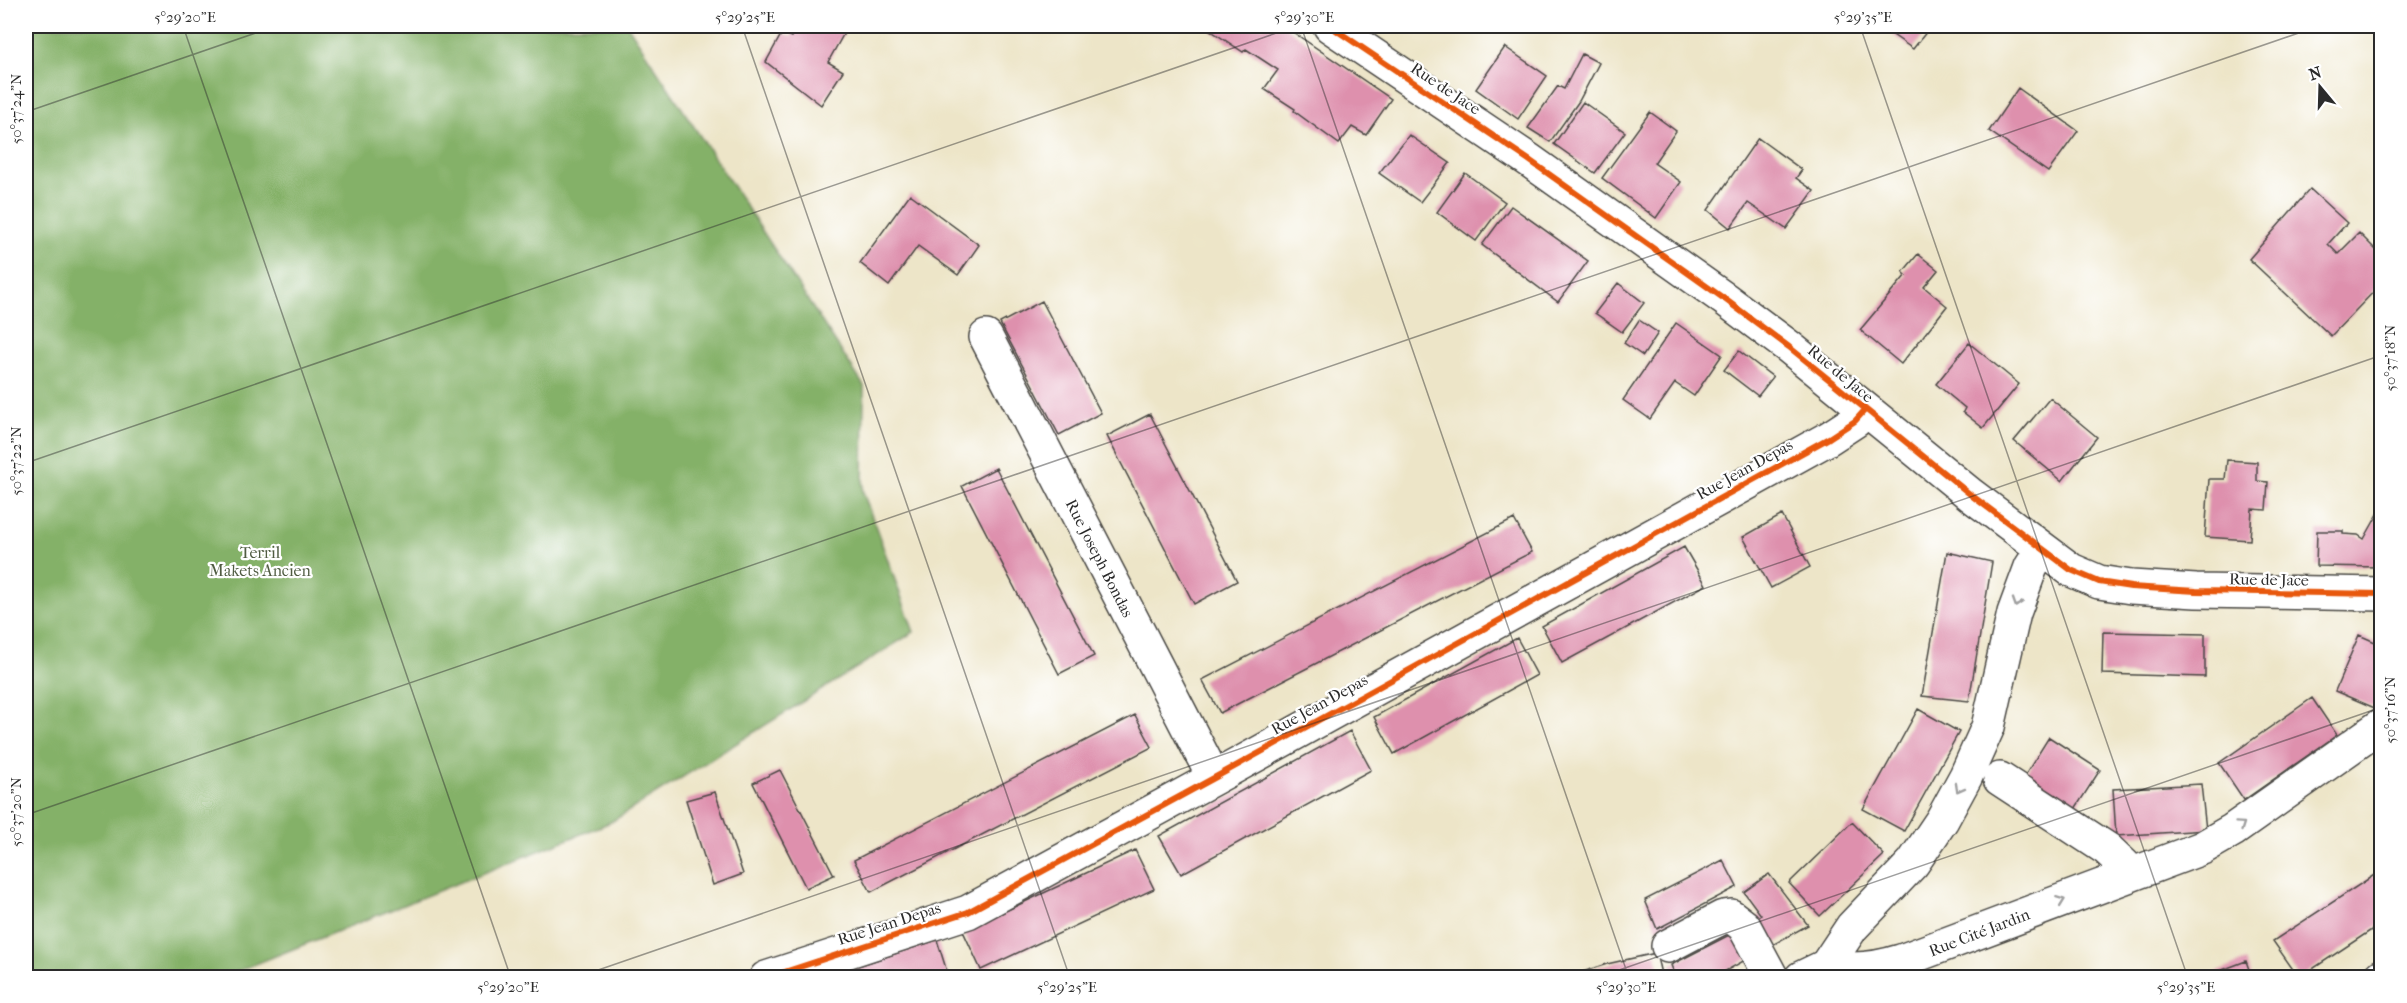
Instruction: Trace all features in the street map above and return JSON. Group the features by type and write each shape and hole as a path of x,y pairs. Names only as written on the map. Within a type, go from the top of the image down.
{"street":[{"name":"Rue de Jace","path":"1330,26 1538,167 1726,300 1789,347 1864,411 2042,550 2071,570 2099,582 2131,587 2196,591 2382,594"},
{"name":"Rue Joseph Bondas","path":"986,337 1214,778"},
{"name":"Rue Jean Depas","path":"766,978 968,912 1829,438 1855,421 1864,411"},
{"path":"1814,972 1852,927 1914,863 1942,820 1966,776 1988,727 2006,644 2022,588 2042,550"},
{"name":"Rue Cité Jardin","path":"1814,972 1862,970 1901,961 2202,848 2216,841 2382,725"},
{"path":"2000,779 2108,849 2124,865 2128,875"},
{"path":"1668,946 1723,917 1731,916 1744,926 1772,978"}],"green space":[{"name":"Terril Makets Ancien","path":"26,26 628,26 864,386 863,492 914,632 611,822 223,977 26,977"}],"building":[{"path":"796,26 848,26 828,62 843,71 821,105 766,62 782,33 791,37"},
{"path":"1204,26 1284,26 1391,99 1366,135 1352,127 1339,144 1294,111 1295,109 1264,89 1278,70 1246,49 1243,52"},
{"path":"1880,26 1931,26 1913,49"},
{"path":"1505,47 1547,76 1518,119 1476,89"},
{"path":"1582,54 1599,63 1579,101 1550,142 1528,128 1558,86 1564,89"},
{"path":"2018,88 2078,131 2048,172 1989,131"},
{"path":"1583,102 1625,132 1595,173 1554,144"},
{"path":"1650,112 1676,131 1654,163 1681,182 1656,218 1602,178"},
{"path":"1409,135 1450,163 1420,202 1379,173"},
{"path":"1758,138 1802,170 1796,178 1814,191 1786,229 1748,203 1730,228 1708,210"},
{"path":"1465,173 1505,202 1476,241 1437,212"},
{"path":"2310,189 2347,223 2328,244 2338,254 2359,233 2382,256 2382,283 2331,336 2249,259"},
{"path":"910,194 979,245 958,275 918,246 889,286 860,263"},
{"path":"1511,206 1588,261 1558,302 1482,245"},
{"path":"1918,254 1938,270 1924,287 1947,306 1901,364 1860,330 1906,275 1903,272"},
{"path":"1618,283 1644,303 1622,332 1595,313"},
{"path":"1042,301 1101,413 1059,435 1000,323"},
{"path":"1639,320 1658,333 1643,356 1624,343"},
{"path":"1676,323 1722,355 1694,396 1675,383 1650,419 1623,400"},
{"path":"1969,343 2019,384 1983,428 1963,412 1965,408 1936,384"},
{"path":"1739,351 1773,377 1758,396 1724,370"},
{"path":"2050,398 2097,437 2062,481 2014,441"},
{"path":"1150,414 1237,581 1194,604 1107,436"},
{"path":"2227,460 2257,462 2257,481 2268,482 2266,510 2252,509 2250,540 2205,537 2209,479 2225,479"},
{"path":"996,468 1094,656 1059,674 962,486"},
{"path":"2382,507 2382,567 2316,566 2317,531 2343,531 2343,534 2358,535 2364,539"},
{"path":"1782,515 1810,567 1771,588 1743,537"},
{"path":"1514,519 1532,552 1220,713 1202,680"},
{"path":"1684,547 1706,585 1562,663 1542,626"},
{"path":"1947,552 1992,562 1969,701 1922,696"},
{"path":"2103,632 2205,634 2205,677 2102,674"},
{"path":"2359,635 2382,645 2382,697 2377,709 2335,691"},
{"path":"1517,638 1537,675 1394,754 1374,717"},
{"path":"2312,698 2337,735 2244,800 2219,763"},
{"path":"1918,709 1959,732 1904,831 1863,809"},
{"path":"1135,715 1152,747 871,892 854,860"},
{"path":"1350,731 1371,770 1181,874 1159,836"},
{"path":"2049,737 2100,770 2075,809 2024,777"},
{"path":"780,770 834,875 806,888 753,783"},
{"path":"2201,784 2206,830 2116,836 2113,789"},
{"path":"715,792 743,874 713,885 686,800"},
{"path":"1852,822 1884,855 1820,916 1789,883"},
{"path":"1135,850 1154,889 981,970 963,931"},
{"path":"1723,860 1737,887 1657,929 1645,900"},
{"path":"2382,870 2382,923 2299,978 2273,941"},
{"path":"1769,874 1808,925 1767,948 1752,920 1761,915 1744,892"},
{"path":"1735,932 1749,958 1713,978 1676,978 1671,965"},
{"path":"937,940 949,978 825,978 825,977"},
{"path":"1656,953 1662,978 1564,978 1607,964"},
{"path":"2246,961 2252,978 2204,978 2217,972"}],"cycle path":[{"path":"1330,26 1529,160 1726,300 1789,347 1971,495 2071,570 2099,582 2131,587 2196,591 2382,594"},
{"path":"766,978 968,912 1829,438 1855,421 1864,411"}]}
